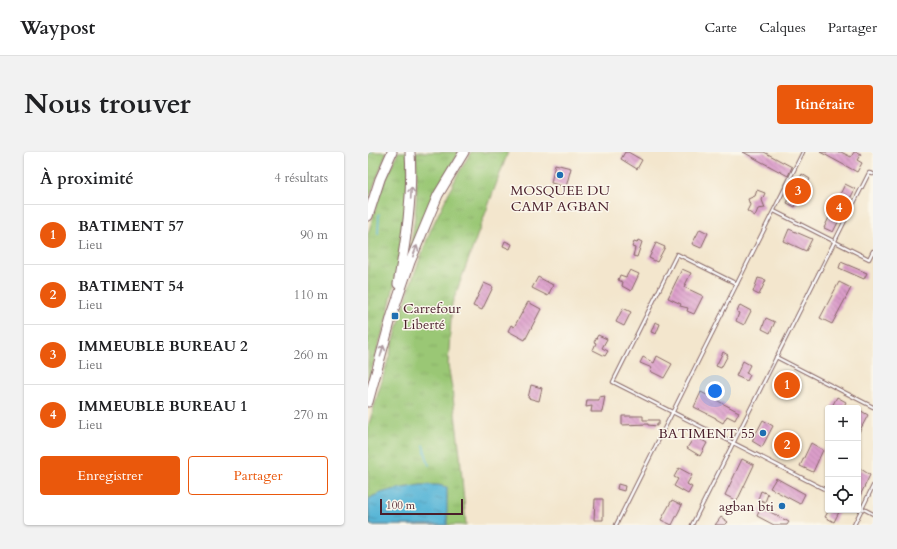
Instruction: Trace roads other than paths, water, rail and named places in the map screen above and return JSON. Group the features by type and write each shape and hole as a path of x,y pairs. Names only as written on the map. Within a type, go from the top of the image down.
{"highway":[{"path":"368,216 380,179 392,152"},
{"path":"392,315 406,239 410,206 412,176 410,152"},
{"path":"368,402 392,315 410,262 438,195 464,152"}],"lane":[{"path":"616,525 803,152"},
{"path":"692,525 869,173 873,174"},
{"path":"774,211 869,259 873,251"},
{"path":"737,284 677,254 613,382 825,489"},
{"path":"776,357 873,407"},
{"path":"854,525 873,486"},
{"path":"862,508 873,514"}],"water":[{"path":"420,485 438,485 447,487 447,525 370,525 368,500 378,494 400,488"}],"waterway":[{"path":"378,234 379,214"},
{"path":"423,445 429,465"}],"place":[{"name":"MOSQUEE DU CAMP AGBAN","path":"560,175"},
{"name":"IMMEUBLE BUREAU 2","path":"798,191"},
{"name":"IMMEUBLE BUREAU 1","path":"839,208"},
{"name":"Carrefour Liberté","path":"395,316"},
{"name":"BATIMENT 57","path":"787,385"},
{"name":"BATIMENT 55","path":"763,433"},
{"name":"BATIMENT 54","path":"787,445"},
{"name":"agban bti","path":"782,506"}]}
